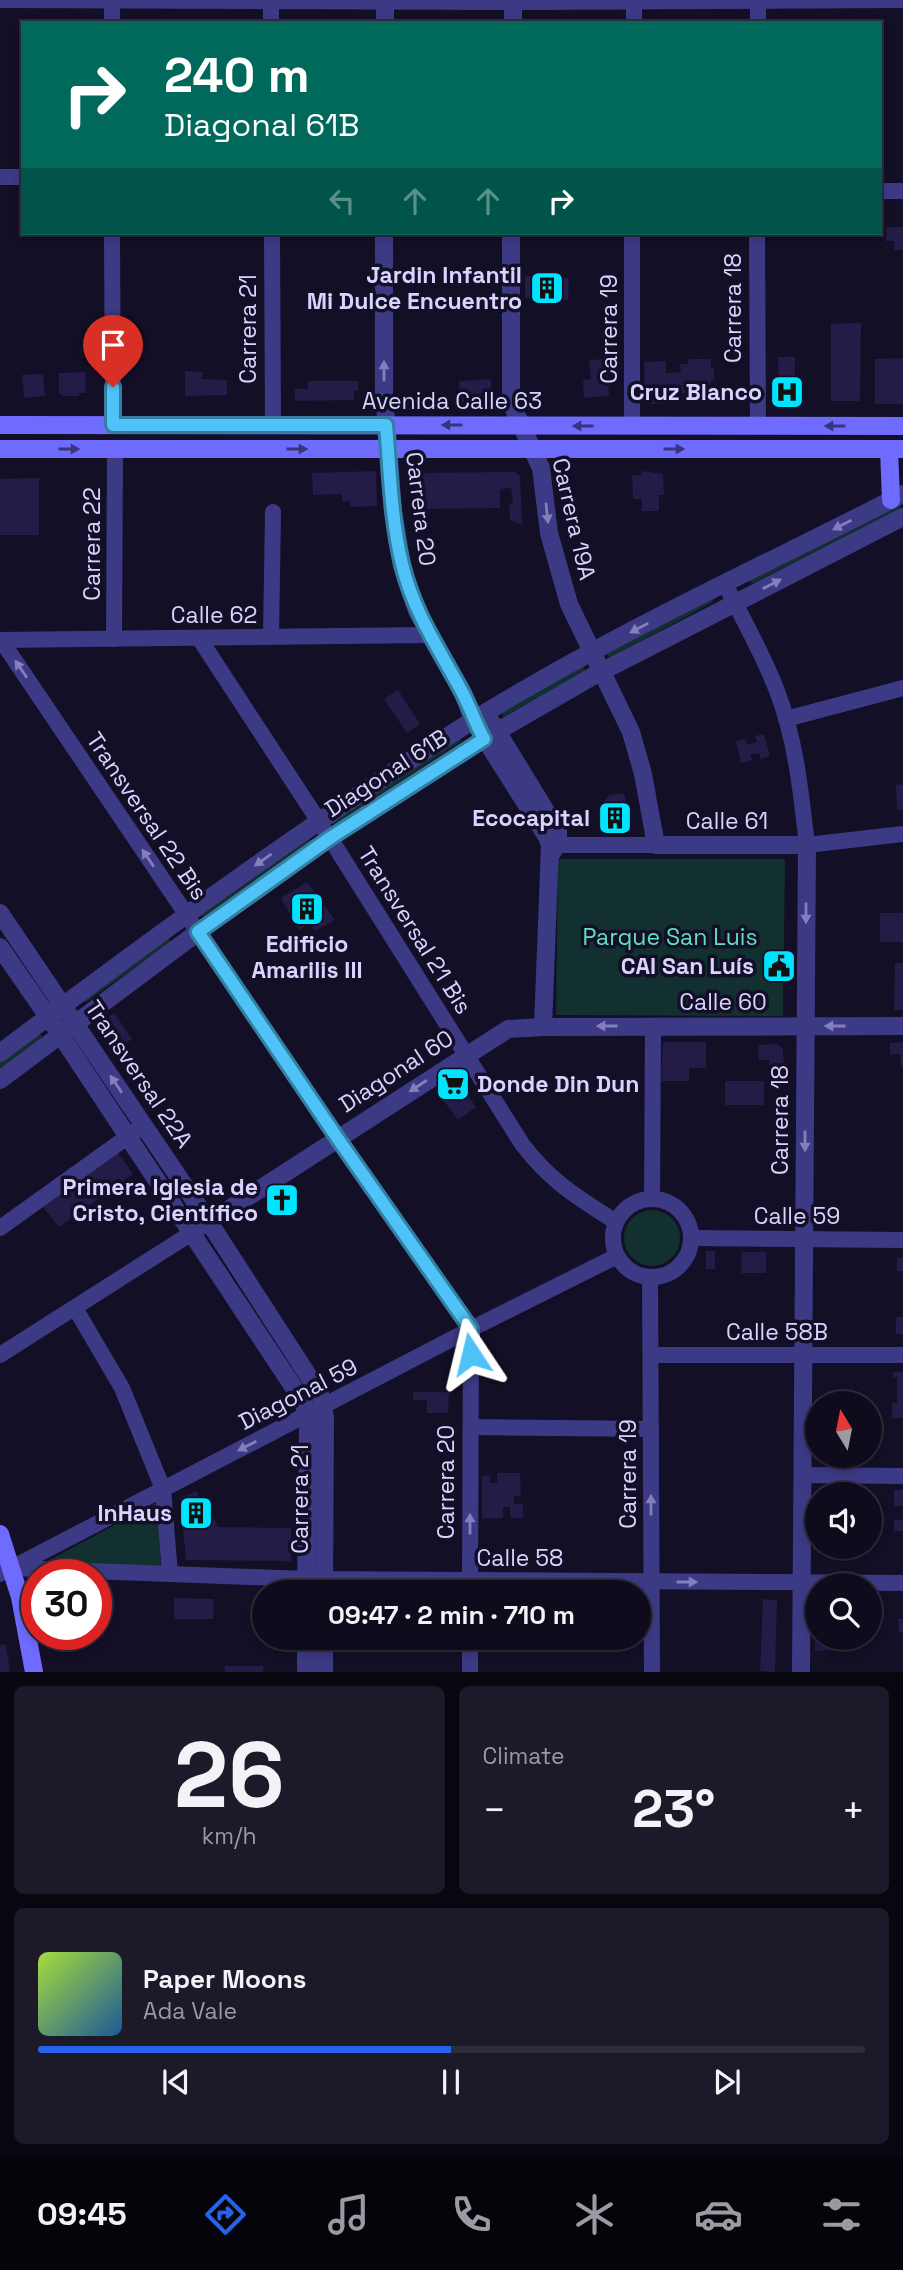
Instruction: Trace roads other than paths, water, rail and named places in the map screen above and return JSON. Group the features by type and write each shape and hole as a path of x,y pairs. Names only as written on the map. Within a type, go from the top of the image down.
{"main road":[{"name":"Avenida Calle 63","path":"0,425 903,426"},
{"path":"0,449 896,449 897,497"},
{"path":"0,1534 6,1571 26,1624 34,1671"}],"street":[{"path":"0,0 903,0"},
{"path":"112,0 112,21"},
{"path":"271,1 271,21"},
{"path":"385,1 385,21"},
{"path":"513,1 513,21"},
{"path":"634,1 634,21"},
{"path":"758,1 758,21"},
{"path":"0,177 21,177"},
{"path":"882,191 903,191"},
{"path":"112,235 113,425"},
{"name":"Carrera 21","path":"272,235 273,425"},
{"name":"Carrera 20","path":"384,235 386,425 393,511 408,587 423,636 491,735 552,849"},
{"name":"Carrera 19A","path":"511,235 510,398 543,477 549,533 569,604 631,732 643,774 656,845"},
{"name":"Carrera 19","path":"632,235 632,426"},
{"name":"Carrera 18","path":"757,235 758,426"},
{"name":"Carrera 22","path":"114,639 116,449"},
{"name":"Diagonal 61B","path":"0,1053 318,820 480,717 592,652 897,497"},
{"path":"271,637 273,512"},
{"name":"Diagonal 61B","path":"0,1080 198,932 330,838 491,735 602,671 903,517"},
{"name":"Carrera 18","path":"726,584 767,667 786,719 796,761 807,845 801,1671"},
{"name":"Calle 62","path":"1,640 423,636"},
{"name":"Transversal 21 Bis","path":"199,638 330,838 522,1144 540,1167 560,1185 616,1222"},
{"name":"Transversal 22 Bis","path":"1,640 338,1139 471,1329"},
{"path":"786,719 903,688"},
{"name":"Calle 61","path":"552,849 656,845 807,845 903,834"},
{"path":"542,1027 552,849"},
{"name":"Transversal 22A","path":"0,914 209,1222 314,1382 324,1406"},
{"name":"Transversal 22A","path":"0,947 296,1390 307,1414"},
{"path":"652,1199 653,1026"},
{"name":"Calle 60","path":"542,1027 903,1026"},
{"name":"Diagonal 60","path":"0,1355 508,1029 542,1027"},
{"path":"0,1228 144,1125"},
{"path":"652,1199 669,1203 683,1214 691,1230 691,1238 687,1255 676,1269 650,1277 631,1271 617,1256 612,1239 621,1214 634,1203 652,1199"},
{"name":"Calle 59","path":"691,1238 903,1240"},
{"name":"Diagonal 59","path":"6,1571 617,1256"},
{"name":"Carrera 19","path":"650,1277 651,1580"},
{"path":"75,1307 122,1388 163,1489 170,1574"},
{"name":"Carrera 20","path":"470,1580 471,1329"},
{"name":"Calle 58B","path":"651,1355 903,1355"},
{"name":"Carrera 21","path":"315,1580 324,1406"},
{"name":"Carrera 21","path":"307,1414 315,1580"},
{"path":"471,1427 651,1430"},
{"path":"803,1475 903,1476"},
{"name":"Calle 58","path":"6,1571 170,1574 252,1581"},
{"name":"Carrera 19","path":"651,1581 652,1671"},
{"name":"Calle 58","path":"651,1581 903,1583"},
{"path":"306,1650 306,1671"},
{"path":"324,1650 324,1671"},
{"path":"470,1650 470,1671"}],"place":[{"name":"Jardin Infantil Mi Dulce Encuentro","path":"547,288"},
{"name":"Cruz Blanco","path":"787,392"},
{"name":"Ecocapital","path":"615,818"},
{"name":"Edificio Amarilis III","path":"307,909"},
{"name":"CAI San Luís","path":"779,966"},
{"name":"Donde Din Dun","path":"453,1084"},
{"name":"Primera Iglesia de Cristo, Científico","path":"282,1200"},
{"name":"InHaus","path":"196,1513"}],"park label":[{"name":"Parque San Luis","path":"670,937"}]}
